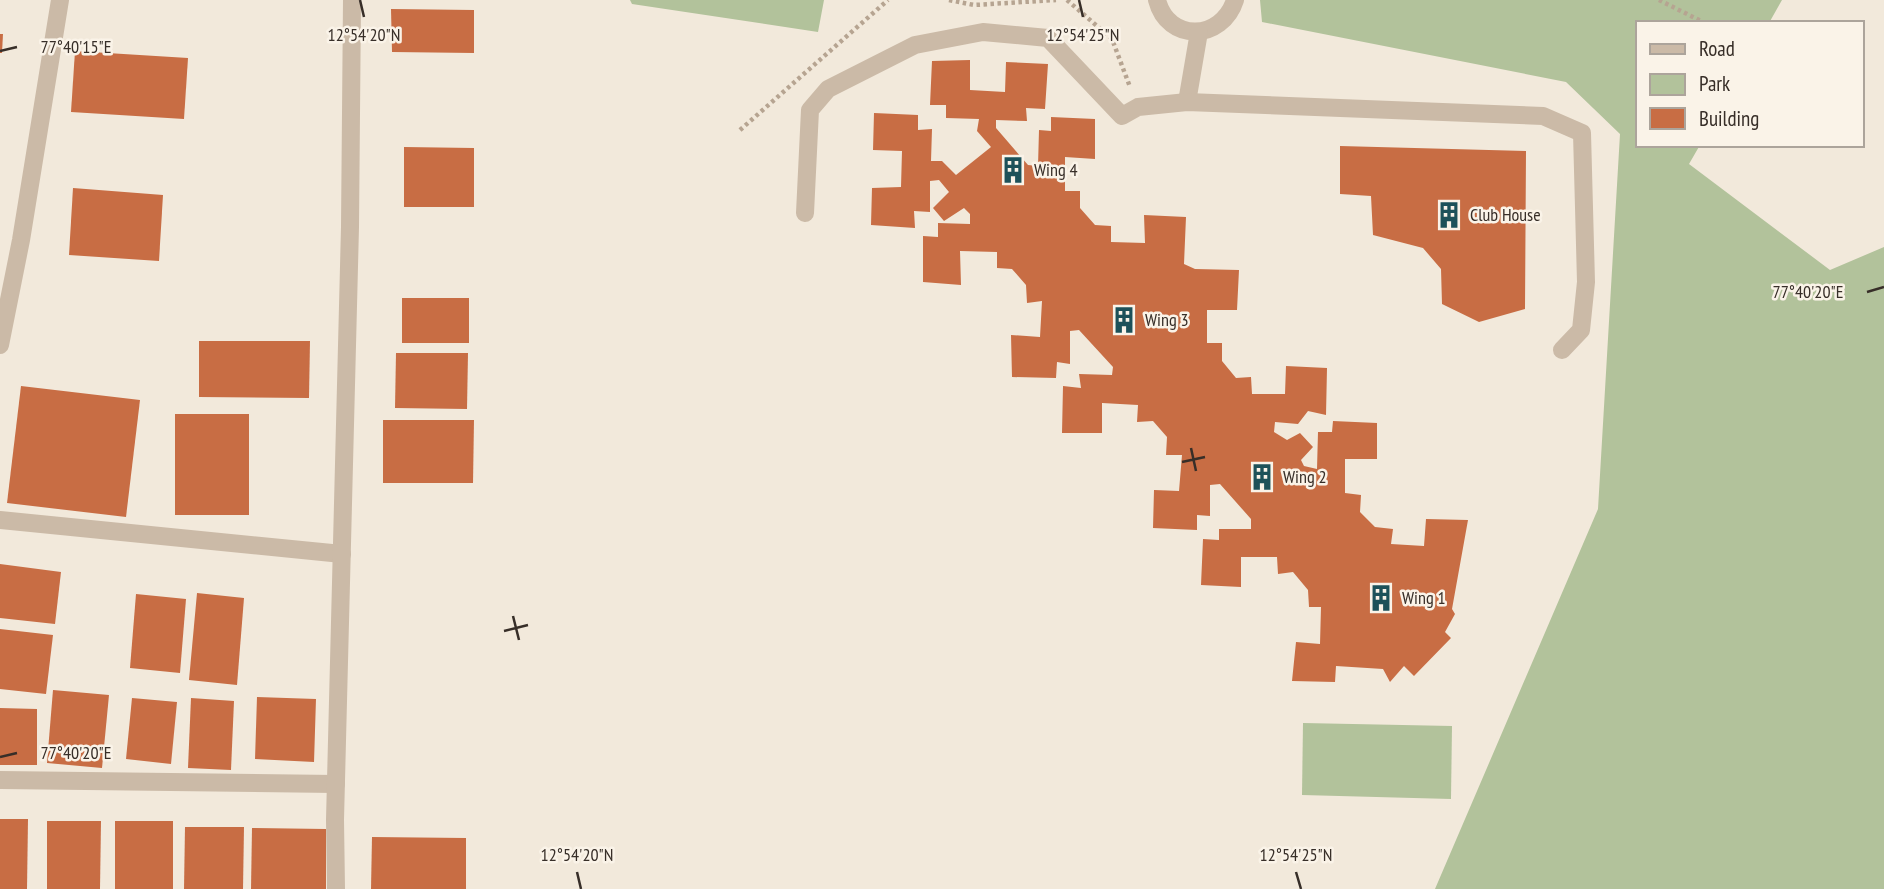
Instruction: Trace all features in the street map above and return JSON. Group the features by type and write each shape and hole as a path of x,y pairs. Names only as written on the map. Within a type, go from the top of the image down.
{"street":[{"path":"0,345 21,240 60,0"},
{"path":"335,889 350,227 352,0"},
{"path":"1157,0 1164,16 1174,25 1199,32 1212,29 1223,21 1235,0"},
{"path":"805,213 810,110 828,89 915,45 983,32 1048,37 1122,116 1138,107 1187,102 1543,116 1582,133 1586,282 1581,330 1562,350"},
{"path":"1187,102 1199,32"},
{"path":"0,520 342,554"},
{"path":"0,779 336,784"}],"path":[{"path":"740,130 888,0"},
{"path":"948,0 974,5 1056,0"},
{"path":"1067,0 1112,39 1138,107"},
{"path":"1659,0 1701,21"}],"green space":[{"path":"630,0 824,0 818,32 632,4"},
{"path":"1260,0 1782,0 1770,21 1636,21 1636,147 1699,147 1689,164 1830,270 1884,247 1884,889 1435,889 1598,509 1620,134 1566,82 1262,22"},
{"path":"1303,723 1452,726 1451,799 1302,795"}],"building":[{"path":"391,9 474,10 474,53 392,52"},
{"path":"0,34 3,34 2,53 0,53"},
{"path":"75,51 188,58 184,119 71,112"},
{"path":"970,60 970,90 1005,92 1006,62 1048,64 1045,109 1026,108 1027,121 996,120 996,128 1028,165 1038,166 1039,130 1051,131 1051,117 1095,119 1095,159 1065,157 1065,191 1080,191 1080,208 1095,225 1111,226 1111,242 1145,243 1144,215 1186,217 1184,264 1195,269 1239,270 1237,310 1207,310 1207,343 1222,343 1222,361 1236,378 1251,377 1252,394 1285,394 1286,366 1327,368 1326,415 1308,411 1298,424 1275,422 1274,432 1287,440 1300,433 1313,447 1301,460 1304,466 1317,469 1318,432 1332,432 1333,421 1377,423 1377,459 1345,459 1345,493 1361,495 1360,512 1375,527 1393,529 1391,544 1424,546 1426,519 1468,520 1452,609 1455,614 1445,632 1451,638 1414,676 1404,666 1390,682 1383,669 1336,666 1335,682 1292,681 1296,642 1320,644 1321,607 1309,607 1308,590 1293,572 1278,574 1277,557 1241,557 1241,587 1201,585 1203,539 1219,540 1219,529 1251,529 1251,519 1220,484 1210,485 1210,516 1197,515 1197,530 1153,528 1154,490 1179,491 1182,455 1166,455 1167,437 1153,421 1137,422 1138,405 1102,403 1102,433 1062,433 1063,386 1081,388 1079,374 1112,375 1113,367 1079,330 1070,331 1070,364 1057,362 1056,378 1012,377 1011,335 1040,337 1042,301 1027,303 1026,285 1012,269 997,268 997,252 960,251 961,285 923,282 923,236 938,237 938,223 970,224 970,214 964,208 944,221 933,208 949,192 939,180 930,181 930,212 914,211 915,228 871,225 872,188 901,187 902,151 873,150 874,113 918,115 918,130 932,129 931,161 942,161 956,175 991,147 977,131 979,119 946,118 946,105 930,105 932,61"},
{"name":"Club House","path":"1340,146 1526,151 1525,309 1479,322 1442,304 1441,269 1423,248 1373,235 1371,196 1340,194"},
{"path":"404,147 474,148 474,207 404,207"},
{"path":"73,188 163,195 159,261 69,255"},
{"path":"402,298 469,298 469,343 402,343"},
{"path":"199,341 310,341 309,398 199,397"},
{"path":"396,353 468,353 467,409 395,408"},
{"path":"21,386 140,400 126,517 7,503"},
{"path":"175,414 249,414 249,515 175,515"},
{"path":"383,420 474,420 473,483 383,483"},
{"path":"0,564 61,572 55,624 0,618"},
{"path":"197,593 244,598 237,685 189,680"},
{"path":"136,594 186,599 180,673 130,668"},
{"path":"0,629 53,635 46,694 0,689"},
{"path":"53,690 109,695 102,768 47,763"},
{"path":"257,697 316,699 314,762 255,759"},
{"path":"132,698 177,702 171,764 126,759"},
{"path":"191,698 234,701 231,770 188,768"},
{"path":"0,708 37,709 37,765 0,765"},
{"path":"0,819 28,819 27,889 0,889"},
{"path":"47,821 101,821 100,889 47,889"},
{"path":"115,821 173,821 173,889 115,889"},
{"path":"185,827 244,827 243,889 184,889"},
{"path":"252,828 326,829 326,889 251,889"},
{"path":"372,837 466,838 466,889 371,889"}],"place":[{"name":"Wing 4","path":"1013,170"},
{"name":"Club House","path":"1449,215"},
{"name":"Wing 3","path":"1124,320"},
{"name":"Wing 2","path":"1262,477"},
{"name":"Wing 1","path":"1381,598"}]}
